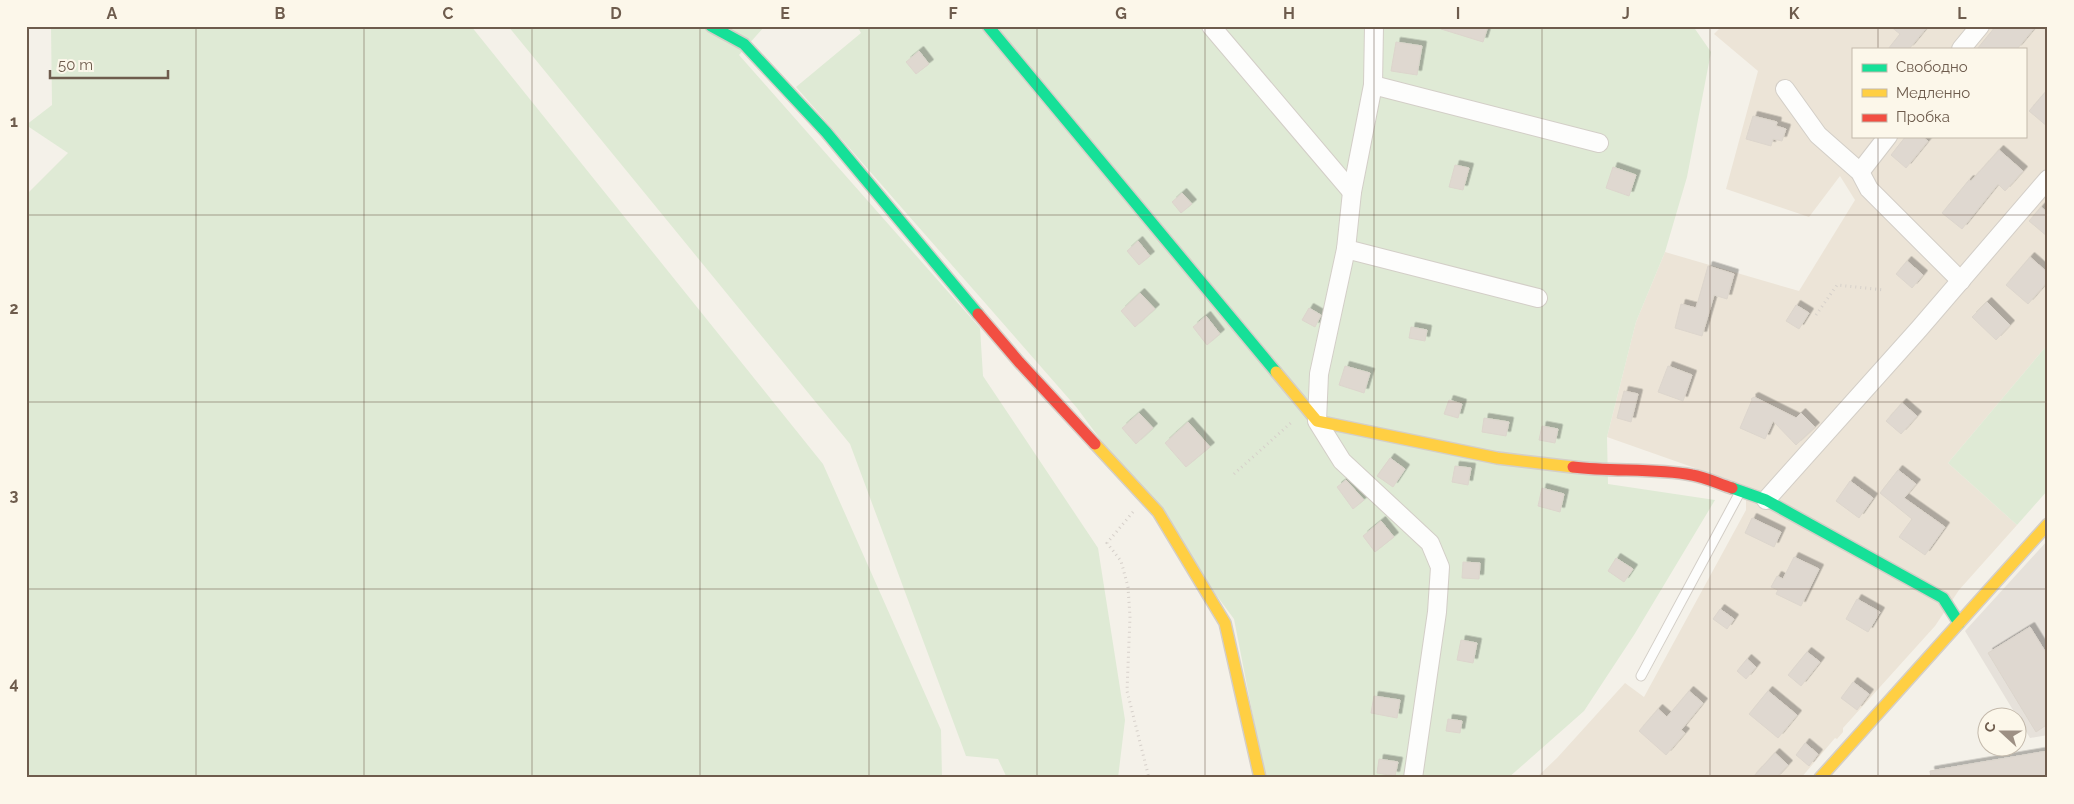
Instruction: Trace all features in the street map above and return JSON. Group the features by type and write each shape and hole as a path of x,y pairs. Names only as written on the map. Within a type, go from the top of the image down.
{"street":[{"path":"712,26 744,44 826,132 1019,362 1158,512 1225,624 1260,778"},
{"path":"988,26 1312,415 1342,461 1430,543 1440,567 1437,612 1413,778"},
{"path":"1211,26 1352,192"},
{"path":"1312,415 1346,249 1352,192 1373,85 1374,26"},
{"path":"1962,48 1980,26"},
{"path":"1373,85 1599,143"},
{"path":"1785,89 1818,135 1860,172 1870,189 1961,281"},
{"path":"1860,172 1886,138"},
{"path":"1766,500 1961,281 2048,179"},
{"path":"1346,249 1538,298"},
{"path":"1312,415 1497,458 1595,470 1647,470 1694,475 1740,492 1750,493 1943,598 1959,623"},
{"path":"1820,778 2048,524"}],"lane":[{"path":"1641,676 1740,492"}],"path":[{"path":"1816,315 1836,284 1884,290"},
{"path":"1234,474 1312,415"},
{"path":"1145,498 1107,543 1122,561 1128,587 1130,617 1127,691 1149,778"}],"shaded area":[{"path":"1722,26 2048,26 2048,344 1948,463 2017,525 1959,590 1935,626 1843,728 1843,732 1837,739 1835,738 1801,778 1536,778 1557,758 1625,683 1644,697 1746,510 1746,486 1607,437 1636,322 1665,252 1799,291 1855,200 1840,176 1809,217 1726,189 1758,71 1714,34"},
{"path":"2048,540 2048,735 2030,738 2026,731 2026,706 2011,706 1965,631"}],"green space":[{"path":"51,26 471,26 823,464 941,730 942,778 26,778 26,195 68,153 26,125 52,105"},
{"path":"508,26 765,26 739,55 980,328 983,376 1098,548 1125,720 1118,778 1007,778 998,759 966,756 850,444"},
{"path":"857,26 1693,26 1711,52 1687,177 1665,252 1636,322 1607,437 1608,484 1715,500 1634,635 1584,711 1508,778 1265,778 1234,619 1077,408 796,87 861,33"},
{"path":"2048,344 2048,490 2017,525 1948,463"}],"building":[{"path":"1441,26 1488,26 1483,42 1441,29"},
{"path":"1890,26 1928,26 1910,48 1889,48 1900,34"},
{"path":"1996,26 2036,26 2018,48 1978,48"},
{"path":"1396,42 1422,46 1417,75 1391,71"},
{"path":"919,51 929,64 916,74 906,62"},
{"path":"2048,89 2048,127 2029,111"},
{"path":"1753,116 1777,122 1776,126 1786,129 1782,141 1773,139 1771,146 1746,139"},
{"path":"1904,138 1924,138 1928,141 1906,168 1891,155"},
{"path":"1999,150 2023,171 2005,191 1998,184 1962,229 1942,213 1969,180 1971,181"},
{"path":"1455,165 1469,168 1463,190 1449,187"},
{"path":"1613,167 1636,175 1629,196 1606,188"},
{"path":"1182,193 1192,204 1181,213 1172,202"},
{"path":"2041,207 2048,213 2048,237 2029,221"},
{"path":"1138,241 1150,256 1139,265 1127,251"},
{"path":"2030,257 2048,273 2048,281 2028,304 2006,285"},
{"path":"1907,261 1923,275 1912,288 1896,274"},
{"path":"1708,266 1734,274 1727,299 1714,295 1702,336 1675,328 1681,304 1696,308"},
{"path":"1140,293 1155,309 1135,327 1121,311"},
{"path":"1987,302 2010,325 1996,340 1972,317"},
{"path":"1796,305 1809,313 1799,329 1786,321"},
{"path":"1309,308 1321,315 1315,327 1302,320"},
{"path":"1206,316 1220,334 1207,345 1193,327"},
{"path":"1411,327 1427,330 1425,341 1409,338"},
{"path":"1345,366 1370,373 1364,393 1339,385"},
{"path":"1668,366 1692,375 1683,401 1658,392"},
{"path":"1624,391 1638,394 1631,422 1617,418"},
{"path":"1754,397 1796,418 1801,413 1815,427 1796,445 1773,421 1765,439 1740,428 1751,399"},
{"path":"1449,400 1462,404 1458,418 1444,414"},
{"path":"1902,403 1917,416 1901,434 1886,421"},
{"path":"1139,413 1153,428 1136,444 1122,428"},
{"path":"1484,418 1509,422 1506,436 1482,432"},
{"path":"1188,422 1210,447 1186,467 1165,443"},
{"path":"1542,426 1558,429 1555,443 1539,440"},
{"path":"1390,458 1405,469 1393,487 1377,476"},
{"path":"1455,466 1471,468 1468,485 1452,482"},
{"path":"1898,470 1916,484 1904,498 1945,527 1925,555 1899,537 1912,519 1880,493"},
{"path":"1346,480 1364,500 1353,509 1337,487"},
{"path":"1850,481 1873,498 1859,518 1836,501"},
{"path":"1542,488 1564,494 1560,512 1538,506"},
{"path":"1752,518 1781,532 1774,547 1745,533"},
{"path":"1381,521 1394,537 1375,552 1363,536"},
{"path":"1794,557 1819,569 1801,606 1776,594 1778,590 1771,587 1777,576 1783,579"},
{"path":"1616,558 1633,569 1624,582 1608,571"},
{"path":"1463,562 1480,563 1479,579 1462,578"},
{"path":"1857,599 1880,612 1868,632 1846,619"},
{"path":"1720,609 1734,619 1727,629 1713,619"},
{"path":"2030,627 2048,656 2048,724 2036,732 2026,716 2026,706 2020,706 1988,653"},
{"path":"1461,640 1477,643 1473,663 1457,660"},
{"path":"1807,652 1820,662 1801,686 1788,675"},
{"path":"1747,659 1756,667 1746,679 1737,671"},
{"path":"1853,682 1869,694 1857,710 1841,698"},
{"path":"1689,691 1703,703 1681,730 1685,733 1666,755 1639,731 1658,709 1667,717"},
{"path":"1768,691 1797,715 1778,738 1749,714"},
{"path":"1374,696 1400,700 1397,718 1371,713"},
{"path":"1448,719 1462,721 1460,733 1446,731"},
{"path":"1805,743 1818,754 1809,766 1796,755"},
{"path":"2048,751 2048,778 1931,778 1930,771"},
{"path":"1775,753 1788,765 1776,778 1752,778"},
{"path":"1379,759 1398,762 1395,776 1377,773"}],"traffic: fast":[{"path":"711,26 744,44 826,132 978,314"},
{"path":"988,26 1276,372"},
{"path":"1732,488 1766,500 1943,598 1959,623"}],"traffic: slow":[{"path":"1276,372 1317,421 1497,458 1573,467"},
{"path":"1095,444 1158,512 1225,623 1260,778"},
{"path":"1820,778 2048,524"}],"traffic: jam":[{"path":"978,314 1019,362 1095,444"},
{"path":"1573,467 1677,473 1702,477 1732,488"}]}
